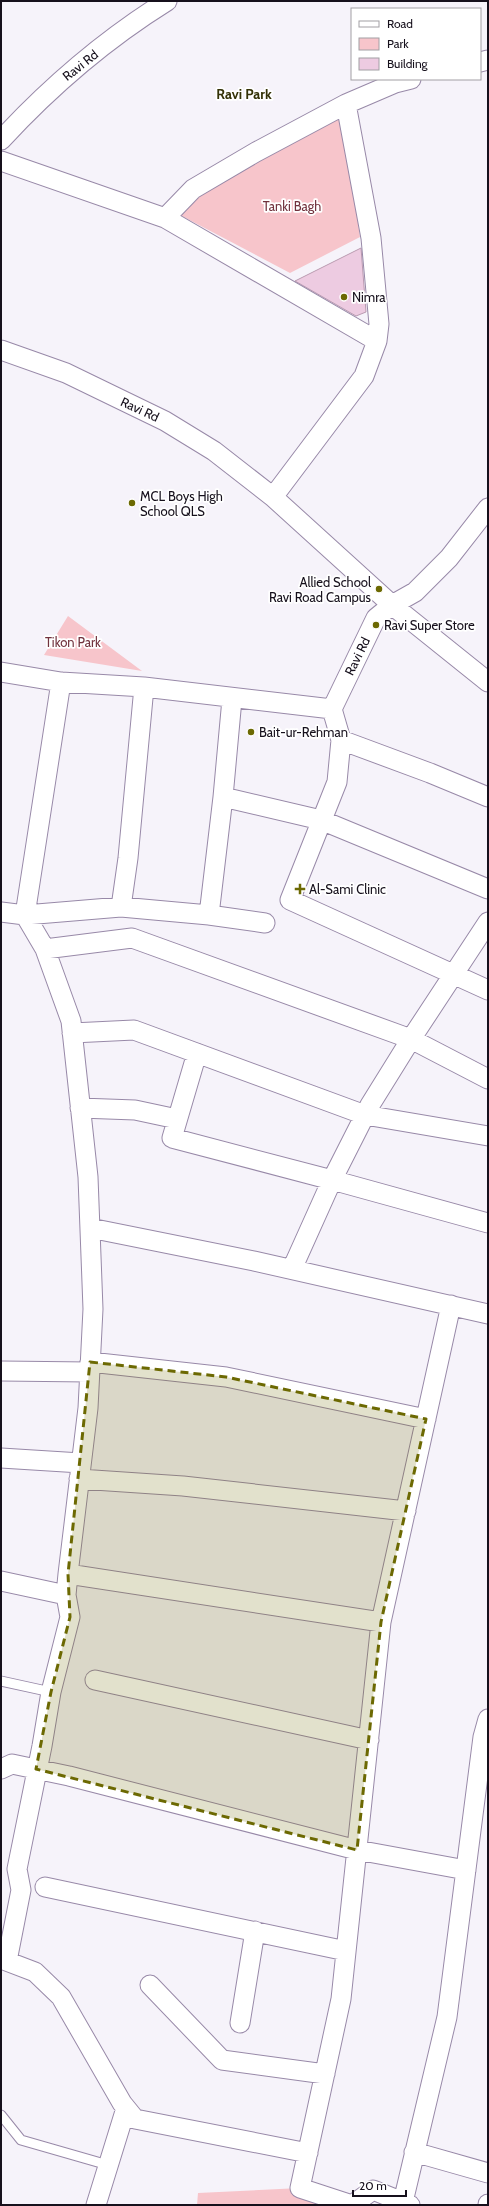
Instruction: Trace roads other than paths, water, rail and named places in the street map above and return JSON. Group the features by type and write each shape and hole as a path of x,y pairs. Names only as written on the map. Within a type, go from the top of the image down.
{"street":[{"name":"Ravi Rd","path":"1,140 62,79 146,14 167,1"},
{"path":"165,218 193,189 256,152 346,104 395,83 407,80"},
{"path":"273,497 364,376 377,341 379,324 371,238 346,104"},
{"path":"1,161 165,218 377,341"},
{"name":"Ravi Rd","path":"1,350 66,373 166,421 214,451 273,497 392,606 376,618 332,709"},
{"path":"488,508 445,563 416,592 392,606 488,682"},
{"path":"1,672 61,682 144,687 232,699 332,709 341,740 337,782 290,900 488,990"},
{"path":"61,682 25,915 45,949 71,1021 88,1177 93,1309 88,1408 66,1595 70,1617 51,1692 42,1746 36,1769 17,1869 21,1890 4,1960 35,1972 61,1997 126,2108 135,2119 308,2154"},
{"path":"121,907 128,858 144,687"},
{"path":"209,915 223,797 232,699"},
{"path":"341,740 430,773 488,797"},
{"path":"223,797 321,820 488,889"},
{"path":"1,912 25,915 121,907 209,915 265,923"},
{"path":"292,1269 332,1180 365,1115 453,973 488,922"},
{"path":"45,949 132,938 411,1039 488,1079"},
{"path":"72,1033 134,1030 365,1115 488,1136"},
{"path":"197,1053 172,1138 488,1223"},
{"path":"80,1108 135,1110 178,1119"},
{"path":"90,1228 292,1269 488,1314"},
{"path":"451,1305 381,1622 341,1999 300,2188 352,2205 373,2190 406,2203 414,2152 447,2017 483,1737 488,1719"},
{"path":"1,1371 90,1367 226,1377 426,1419"},
{"path":"1,1458 183,1486 406,1511"},
{"path":"68,1574 381,1622"},
{"path":"1,1582 66,1595"},
{"path":"95,1680 369,1740"},
{"path":"1,1769 12,1764 36,1769 357,1850 466,1870"},
{"path":"45,1887 346,1951"},
{"path":"240,2023 255,1931"},
{"path":"150,1985 222,2060 325,2074"},
{"path":"96,2205 126,2108"},
{"path":"414,2152 488,2173"}],"lane":[{"path":"1,1681 51,1692"},
{"path":"1,2115 21,2140 108,2165"}],"place":[{"name":"Nimra","path":"344,297"},
{"name":"MCL Boys High School QLS","path":"132,503"},
{"name":"Allied School Ravi Road Campus","path":"379,589"},
{"name":"Ravi Super Store","path":"376,625"},
{"name":"Bait-ur-Rehman","path":"251,732"},
{"name":"Al-Sami Clinic","path":"300,889"}],"district":[{"name":"Ravi Park","path":"244,94"}],"park label":[{"name":"Tanki Bagh","path":"292,206"},
{"name":"Tikon Park","path":"73,642"}]}
